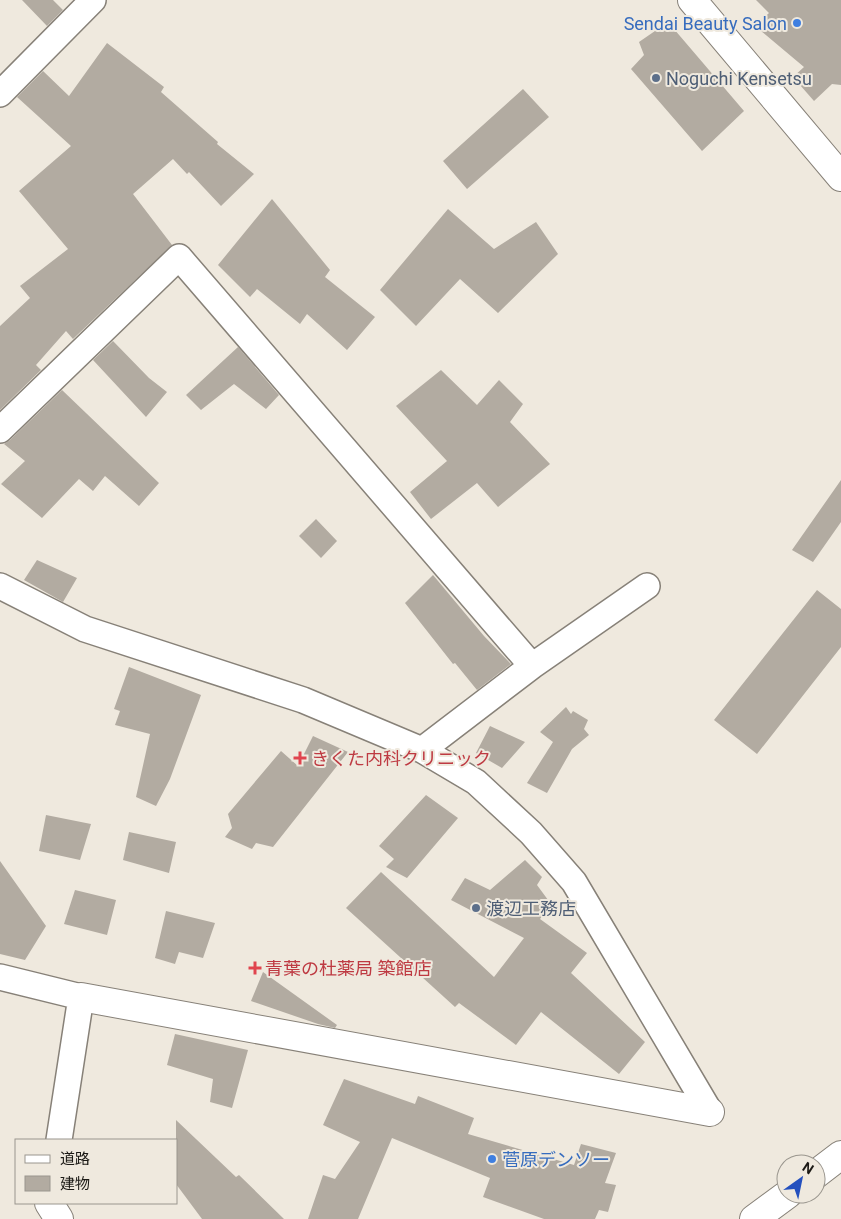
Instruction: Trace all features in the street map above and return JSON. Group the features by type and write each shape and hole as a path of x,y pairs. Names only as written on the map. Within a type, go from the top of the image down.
{"main road":[{"path":"692,0 841,177"},
{"path":"81,997 710,1112"},
{"path":"826,1167 841,1156"},
{"path":"754,1219 776,1203"},
{"path":"50,1204 59,1219"}],"street":[{"path":"0,94 93,0"},
{"path":"0,430 179,257 532,666"},
{"path":"0,586 86,629 303,700 422,750 476,782 531,833 574,882 710,1112"},
{"path":"422,750 532,666 647,586"},
{"path":"0,977 81,997 58,1139"}],"building":[{"path":"22,0 53,0 63,10 47,26"},
{"path":"756,0 841,0 841,85 832,84 814,101 793,77 804,67 755,26 769,13"},
{"path":"668,22 744,111 702,151 631,69 644,55 639,42"},
{"path":"107,43 164,87 161,92 218,142 217,144 254,174 221,206 189,172 187,174 173,159 133,194 172,245 73,339 66,331 36,365 41,370 0,410 0,326 30,298 20,286 68,249 19,191 71,146 17,97 43,71 69,96"},
{"path":"523,89 549,117 467,189 443,161"},
{"path":"272,199 330,270 325,277 375,317 347,350 307,314 300,324 257,289 250,297 218,265"},
{"path":"448,209 494,249 536,222 558,254 498,313 460,279 416,326 380,290"},
{"path":"113,341 149,378 167,392 146,417 93,360"},
{"path":"238,347 279,395 266,409 234,384 201,410 186,395"},
{"path":"441,370 477,405 499,380 523,404 510,422 550,464 498,507 477,483 431,519 410,492 447,461 396,406"},
{"path":"62,390 159,483 139,506 105,476 93,491 79,479 42,518 1,484 25,461 4,444"},
{"path":"841,480 841,522 813,562 792,550"},
{"path":"316,519 337,541 321,558 299,536"},
{"path":"37,560 77,578 63,602 24,580"},
{"path":"433,575 484,636 511,664 477,690 455,663 453,664 405,603"},
{"path":"817,590 841,609 841,647 757,754 714,720"},
{"path":"129,667 201,695 170,779 156,806 136,797 150,734 115,725 120,711 114,709"},
{"path":"566,707 571,714 573,711 588,720 584,729 589,735 572,749 547,793 527,783 553,742 540,732"},
{"path":"490,726 525,742 502,768 476,753"},
{"path":"313,736 348,752 273,847 256,843 252,849 225,837 232,828 228,814 281,751 298,766"},
{"path":"426,795 458,818 407,878 386,867 394,859 379,846"},
{"path":"46,815 91,824 80,860 39,851"},
{"path":"129,832 176,842 169,873 123,860"},
{"path":"525,860 542,877 537,885 551,904 540,919 587,953 571,973 645,1042 619,1074 541,1012 516,1045 459,1003 455,1007 346,908 381,872 494,977 524,938 451,900 465,878 490,890"},
{"path":"0,861 46,926 25,960 0,954"},
{"path":"75,890 116,900 107,935 64,924"},
{"path":"166,911 215,923 203,958 179,952 175,964 155,958"},
{"path":"263,972 337,1025 335,1028 251,1001"},
{"path":"175,1034 248,1050 232,1108 210,1102 213,1079 167,1065"},
{"path":"344,1079 415,1104 418,1096 474,1118 468,1134 574,1165 581,1144 616,1153 605,1183 616,1185 608,1212 599,1210 595,1219 544,1219 483,1197 490,1178 392,1138 358,1219 308,1219 323,1175 335,1179 360,1142 323,1125"},
{"path":"176,1120 236,1177 239,1175 284,1219 202,1219 178,1187 178,1139 176,1139"}],"place":[{"name":"Sendai Beauty Salon","path":"797,23"},
{"name":"Noguchi Kensetsu","path":"656,78"},
{"name":"きくた内科クリニック","path":"300,758"},
{"name":"渡辺工務店","path":"476,908"},
{"name":"青葉の杜薬局 築館店","path":"255,968"},
{"name":"菅原デンソー","path":"492,1159"}]}
